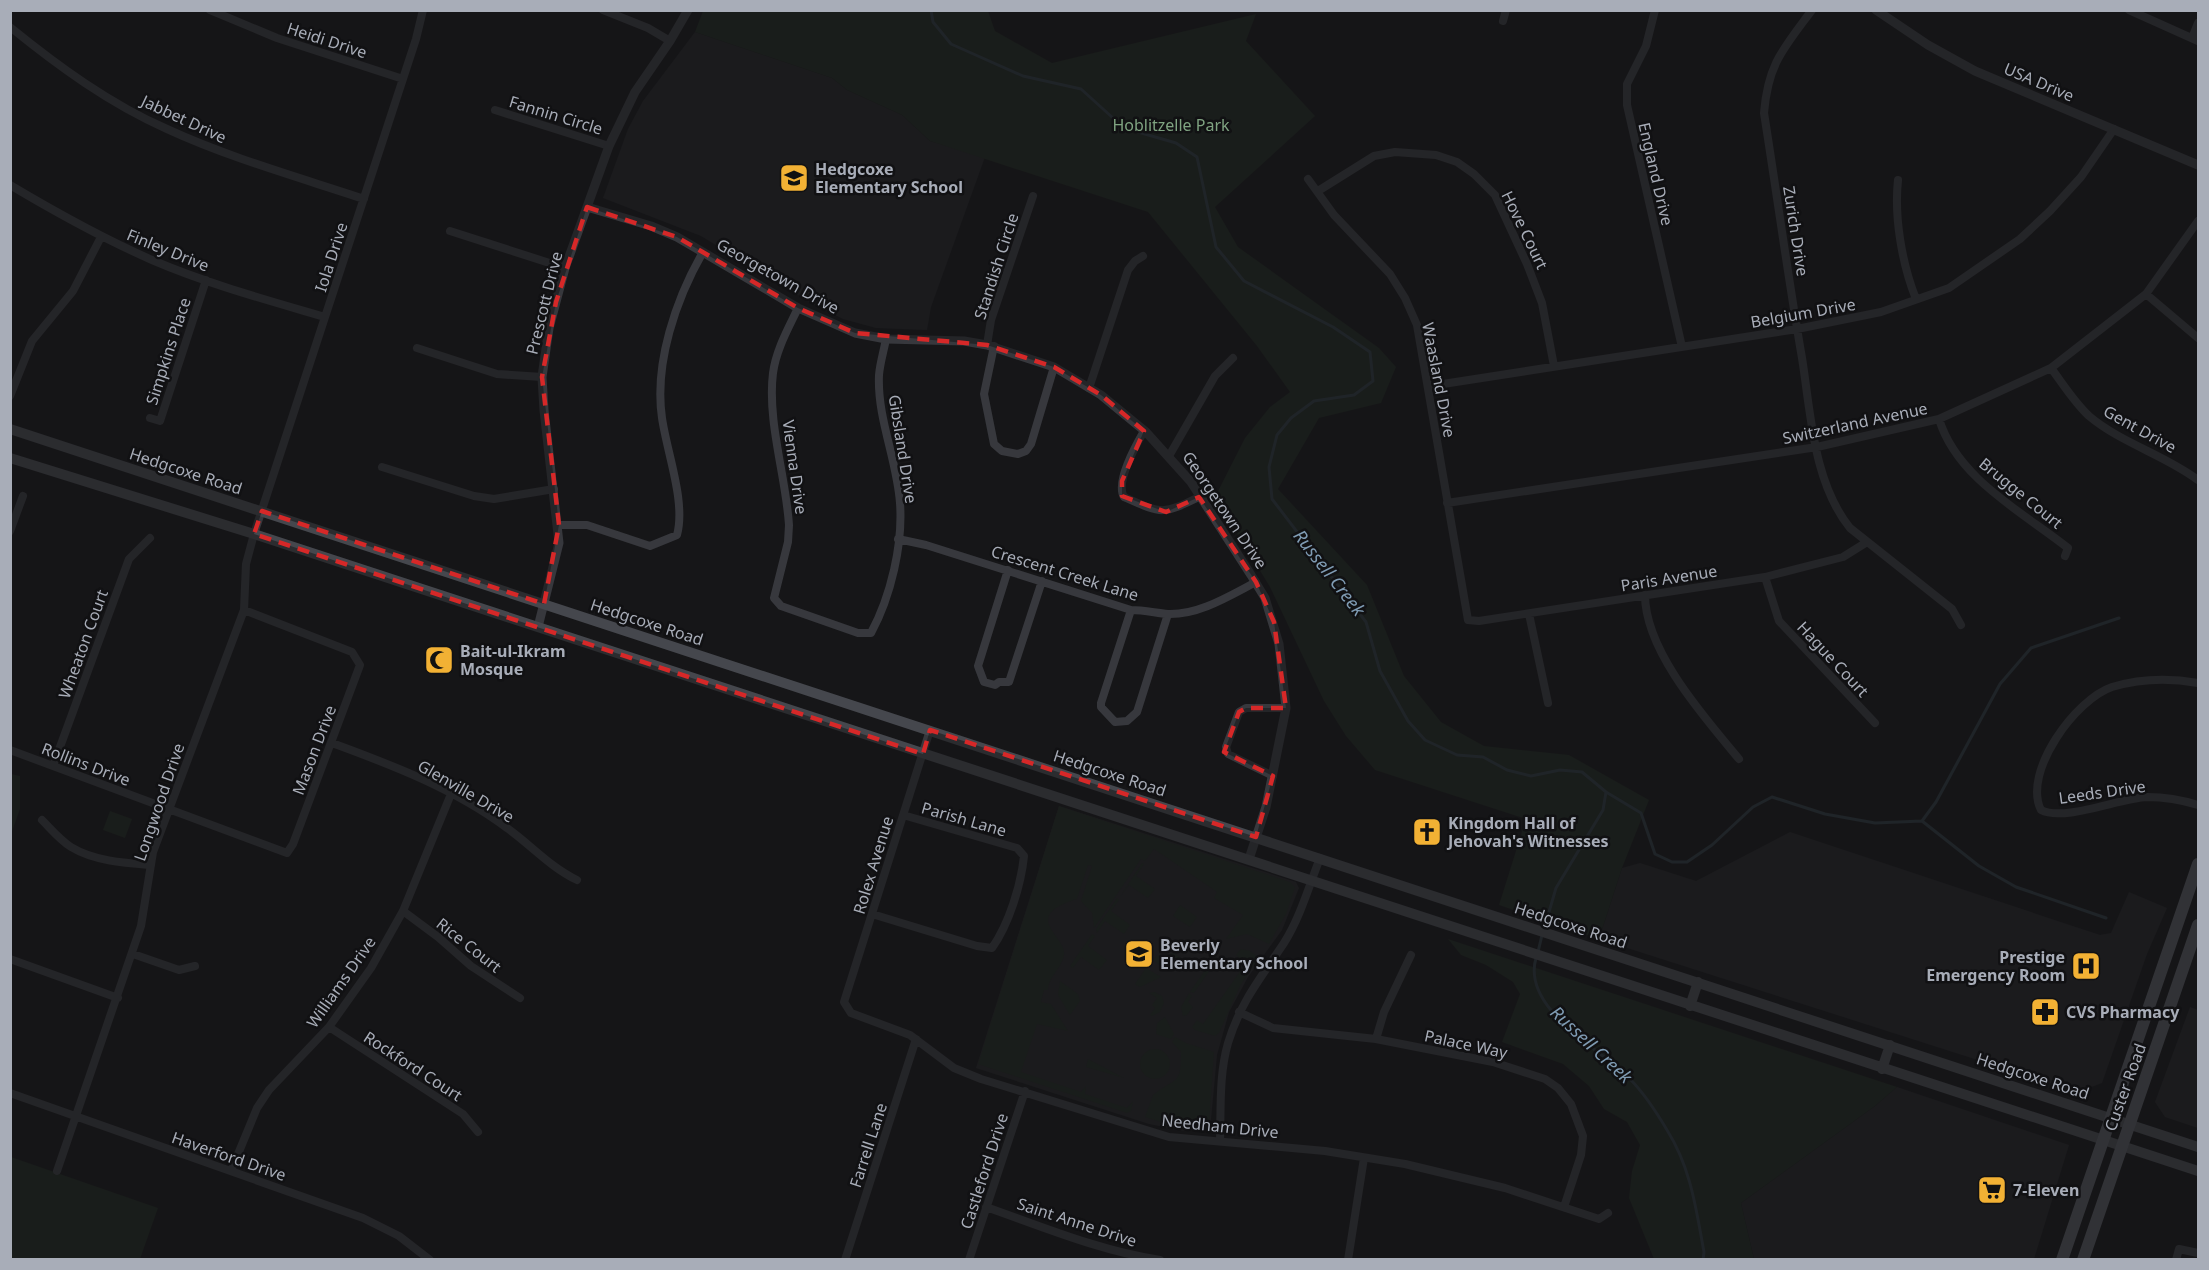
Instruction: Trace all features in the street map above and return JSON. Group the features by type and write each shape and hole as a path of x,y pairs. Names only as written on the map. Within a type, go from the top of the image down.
{"main road":[{"name":"Hedgcoxe Road","path":"10,429 2199,1147"},
{"path":"10,458 254,534 2199,1171"},
{"name":"Custer Road","path":"2062,1260 2199,864"},
{"name":"Custer Road","path":"2083,1260 2199,925"},
{"path":"2162,973 2181,979"},
{"path":"1690,1006 1698,982"},
{"path":"1882,1069 1890,1045"}],"street":[{"name":"Heidi Drive","path":"210,10 277,38 403,79"},
{"name":"Iola Drive","path":"262,511 403,79 423,10"},
{"path":"603,10 648,28 670,42"},
{"name":"Prescott Drive","path":"537,627 555,566 559,525 543,410 542,376 549,332 565,268 609,146 635,92 670,42 688,10"},
{"path":"1503,21 1506,10"},
{"name":"England Drive","path":"1655,10 1646,46 1627,84 1627,105 1682,347"},
{"name":"Zurich Drive","path":"1812,10 1778,56 1766,90 1764,113 1817,447 1828,492 1838,513 1856,534 1952,609 1961,625"},
{"name":"USA Drive","path":"1876,10 1928,45 1975,70 2199,165"},
{"path":"2129,10 2195,39 2199,23"},
{"name":"Jabbet Drive","path":"10,27 94,89 165,128 222,152 364,199"},
{"name":"Fannin Circle","path":"495,110 609,146"},
{"name":"Belgium Drive","path":"1430,386 1797,329 1881,312 1949,288 2020,239 2081,177 2114,129"},
{"name":"Hove Court","path":"1318,191 1374,156 1416,152 1447,159 1466,168 1495,195 1527,264 1542,303 1554,366"},
{"name":"Waasland Drive","path":"1308,178 1334,214 1390,274 1405,298 1417,326 1430,386 1447,502 1468,620"},
{"path":"1898,180 1896,197 1908,278 1916,299"},
{"name":"Finley Drive","path":"10,185 101,237 206,280 326,317"},
{"name":"Standish Circle","path":"1033,196 992,320 984,394 994,444 1002,452 1018,454 1026,451 1031,444 1054,367"},
{"name":"Georgetown Drive","path":"587,207 651,225 703,252 798,308 855,333 886,339 964,341 990,345 1054,367 1089,388 1144,431 1169,456 1199,496 1256,582 1274,622 1281,650 1286,708 1274,776 1249,859"},
{"name":"Switzerland Avenue","path":"1447,502 1817,447 1939,419 2051,368 2146,294 2199,221"},
{"path":"450,231 565,268"},
{"path":"10,396 32,341 73,291 101,237"},
{"path":"559,525 587,525 650,546 676,536 679,528 679,510 662,416 660,388 671,329 688,281 703,252"},
{"path":"1089,388 1128,270 1135,261 1143,256"},
{"name":"Simpkins Place","path":"150,418 160,421 206,280"},
{"path":"2146,294 2178,323 2199,338"},
{"name":"Vienna Drive","path":"798,308 780,347 773,372 774,413 789,525 788,542 774,598 781,606 858,633 872,633"},
{"name":"Gibsland Drive","path":"872,633 882,609 896,557 900,504 880,401 879,374 886,339"},
{"path":"417,348 497,374 542,376"},
{"path":"1169,456 1215,376 1233,358"},
{"name":"Gent Drive","path":"2051,368 2071,396 2090,416 2199,480"},
{"name":"Brugge Court","path":"1939,419 1948,442 1962,463 1978,479 2068,548 2065,556"},
{"path":"1144,431 1135,446 1122,481 1124,497 1152,510 1166,512 1199,496"},
{"path":"382,467 474,496 494,499 554,489"},
{"path":"10,531 23,496"},
{"name":"Longwood Drive","path":"57,1171 133,954 146,907 151,865 168,810 244,610 246,564 262,511"},
{"name":"Wheaton Court","path":"53,766 129,559 150,538"},
{"name":"Crescent Creek Lane","path":"898,539 1008,570 1131,610 1152,610 1168,614 1211,605 1256,582"},
{"name":"Paris Avenue","path":"1468,620 1479,621 1528,614 1765,577 1843,557 1867,542"},
{"path":"1008,570 978,666 984,682 995,685 999,682 1009,682 1042,581"},
{"name":"Hague Court","path":"1765,577 1779,621 1875,723"},
{"path":"1645,595 1645,608 1656,637 1682,688 1739,759"},
{"name":"Mason Drive","path":"244,610 356,655 359,670 293,844 287,853"},
{"path":"1131,610 1101,703 1101,708 1115,722 1127,722 1137,712 1168,614"},
{"path":"1528,614 1548,703"},
{"name":"Leeds Drive","path":"2199,683 2160,680 2131,683 2109,688 2092,698 2066,724 2045,758 2038,794 2038,804 2045,812 2065,812 2146,797 2174,798 2199,805"},
{"path":"1274,776 1237,760 1228,754 1226,747 1239,712 1246,708 1286,708"},
{"name":"Rolex Avenue","path":"846,1008 844,1002 930,730"},
{"name":"Glenville Drive","path":"332,743 390,764 451,794 506,827 560,872 577,880"},
{"name":"Rollins Drive","path":"10,750 287,853"},
{"name":"Williams Drive","path":"231,1171 263,1099 282,1073 329,1027 371,968 403,911 451,794"},
{"name":"Parish Lane","path":"872,914 977,946 992,948 1002,934 1024,856 1017,848 998,841 903,815"},
{"path":"42,820 69,846 79,851 121,863 151,865"},
{"path":"1220,1140 1223,1070 1227,1046 1239,1012 1252,987 1284,943 1320,858"},
{"name":"Rice Court","path":"403,911 471,966 520,998"},
{"path":"133,954 179,970 195,966"},
{"path":"1376,1039 1384,1012 1411,955"},
{"path":"10,959 118,998"},
{"name":"Needham Drive","path":"846,1008 916,1039 954,1068 1169,1137 1220,1140 1364,1158 1505,1188 1599,1219 1608,1213"},
{"name":"Palace Way","path":"1239,1012 1273,1028 1376,1039 1503,1065 1535,1074 1558,1088 1574,1110 1583,1136 1581,1155 1564,1207"},
{"name":"Rockford Court","path":"329,1027 463,1114 478,1132"},
{"name":"Farrell Lane","path":"845,1260 916,1039"},
{"name":"Castleford Drive","path":"969,1260 1025,1091"},
{"name":"Haverford Drive","path":"10,1094 363,1218 399,1236 430,1260"},
{"path":"1348,1260 1364,1158"},
{"name":"Saint Anne Drive","path":"986,1207 1089,1243 1130,1255 1160,1260"},
{"path":"2176,1260 2180,1249 2199,1254"}],"highlighted area":[{"path":"587,207 677,237 798,308 855,333 987,345 1054,367 1101,395 1144,431 1122,481 1122,496 1166,512 1199,497 1256,582 1274,622 1286,708 1246,708 1239,712 1224,752 1273,776 1266,807 1256,837 930,730 923,754 254,534 262,511 544,604 559,525 542,377 556,302"}],"shaded area":[{"name":"Hedgcoxe Elementary School","path":"695,32 832,78 847,90 902,115 930,141 985,157 931,307 927,330 876,328 843,319 813,304 701,236 603,198 628,129 643,101"},
{"name":"Beverly Elementary School","path":"1059,806 1296,882 1299,888 1282,930 1248,977 1229,1012 1217,1055 1210,1130 1185,1131 1149,1124 976,1068"},
{"path":"1790,832 2100,935 2111,933 2129,892 2167,908 2147,954 2102,1083 2078,1092 1599,939 1622,868 1640,863 1696,881"},
{"path":"2190,1007 2198,1010 2198,1128 2165,1117 2155,1102"},
{"path":"1897,1087 2069,1145 2034,1259 1754,1259 1741,1203 1875,1106"}],"green space":[{"name":"Hoblitzelle Park","path":"703,11 988,11 995,31 1052,63 1256,14 1246,41 1315,116 1215,207 1238,247 1379,348 1396,367 1381,403 1319,418 1278,489 1367,585 1404,676 1441,722 1484,746 1569,755 1649,800 1622,868 1599,939 1499,905 1526,819 1375,770 1346,736 1324,701 1270,587 1215,497 1245,438 1270,407 1290,392 1257,346 1148,212 930,141 902,115 847,90 832,78 695,32"},
{"path":"11,774 20,776 20,809 11,834"},
{"path":"1059,806 1290,882 1295,887 1286,914 1269,944 1247,934 1226,939 1243,915 1214,898 1217,892 1154,849 1145,861 1141,859 1094,928 1092,913 1081,901 1092,866 1088,865 1077,899 1060,906 1051,913 1048,920 1050,927 1063,948 1064,955 1048,990 1044,990 1041,1002 1051,1004 1068,1031 1037,1024 1021,1072 1081,1092 1086,1086 1085,1094 1127,1108 1133,1101 1131,1111 1127,1113 978,1064"},
{"path":"110,811 132,819 125,838 103,830"},
{"path":"1142,863 1144,864 1136,876 1155,889 1148,898 1129,885 1120,897"},
{"path":"1117,898 1119,900 1111,911 1130,925 1124,934 1105,921 1097,933 1096,929"},
{"path":"1180,905 1197,917 1190,927 1173,916"},
{"path":"1092,934 1095,936 1088,946 1107,960 1099,970 1081,957 1073,968 1070,966"},
{"path":"1448,939 1897,1087 1875,1106 1741,1203 1754,1259 1654,1259 1629,1198 1632,1171 1640,1145 1627,1122 1604,1109 1589,1086 1563,1064 1502,1042 1520,994 1513,982 1486,965 1461,955"},
{"path":"1241,949 1250,951 1258,957 1240,986 1219,1033 1215,1036 1195,1030 1192,1027 1197,1020 1203,1024 1246,963 1236,955"},
{"path":"1174,953 1184,960 1168,971 1153,960 1156,956"},
{"path":"1223,959 1218,970 1212,967 1194,993 1190,992 1207,967"},
{"path":"1146,968 1161,977 1140,987 1135,984"},
{"path":"1060,981 1078,994 1080,1001 1070,1015 1058,995"},
{"path":"1155,992 1162,996 1164,1003 1160,1012 1152,1016 1150,1015 1155,1008 1152,1005 1157,998 1149,993"},
{"path":"1189,993 1192,996 1188,1002 1193,1007 1187,1015 1183,1016 1181,1007"},
{"path":"1165,1017 1174,1034 1171,1039 1156,1034 1157,1023"},
{"path":"1175,1037 1214,1052 1207,1129 1173,1126 1145,1117 1153,1095 1178,1076 1181,1052 1172,1042"},
{"path":"1155,1049 1161,1050 1169,1058 1169,1070 1161,1078 1155,1079 1149,1078 1141,1070 1140,1064 1141,1058 1149,1050"},
{"path":"1088,1059 1124,1078 1086,1067"},
{"path":"11,1157 158,1208 140,1259 11,1260"}],"waterway":[{"name":"Russell Creek","path":"931,10 933,22 951,44 1023,76 1081,89 1124,128 1176,143 1197,157 1216,247 1244,281 1333,327 1370,352 1373,381 1354,395 1314,401 1291,418 1277,435 1269,467 1272,499 1366,622 1380,671 1408,721 1425,740 1457,755 1483,757 1507,770 1531,776 1560,770 1582,772 1606,792 1641,813 1655,854 1672,862 1687,862 1712,845 1753,807 1772,797 1825,814 1875,823 1922,821 1979,866 2016,887 2106,918"},
{"path":"1922,821 1936,802 2000,684 2031,648 2119,618"},
{"name":"Russell Creek","path":"1544,929 1556,888 1603,810 1606,792"},
{"name":"Russell Creek","path":"1538,952 1542,935"},
{"name":"Russell Creek","path":"1536,958 1535,977 1540,994 1551,1011 1634,1084 1645,1096 1675,1144 1691,1189 1704,1252 1703,1260"}],"place":[{"name":"Hedgcoxe Elementary School","path":"794,178"},
{"name":"Bait-ul-Ikram Mosque","path":"439,660"},
{"name":"Kingdom Hall of Jehovah's Witnesses","path":"1427,832"},
{"name":"Beverly Elementary School","path":"1139,954"},
{"name":"Prestige Emergency Room","path":"2086,966"},
{"name":"CVS Pharmacy","path":"2045,1012"},
{"name":"7-Eleven","path":"1992,1190"}]}
